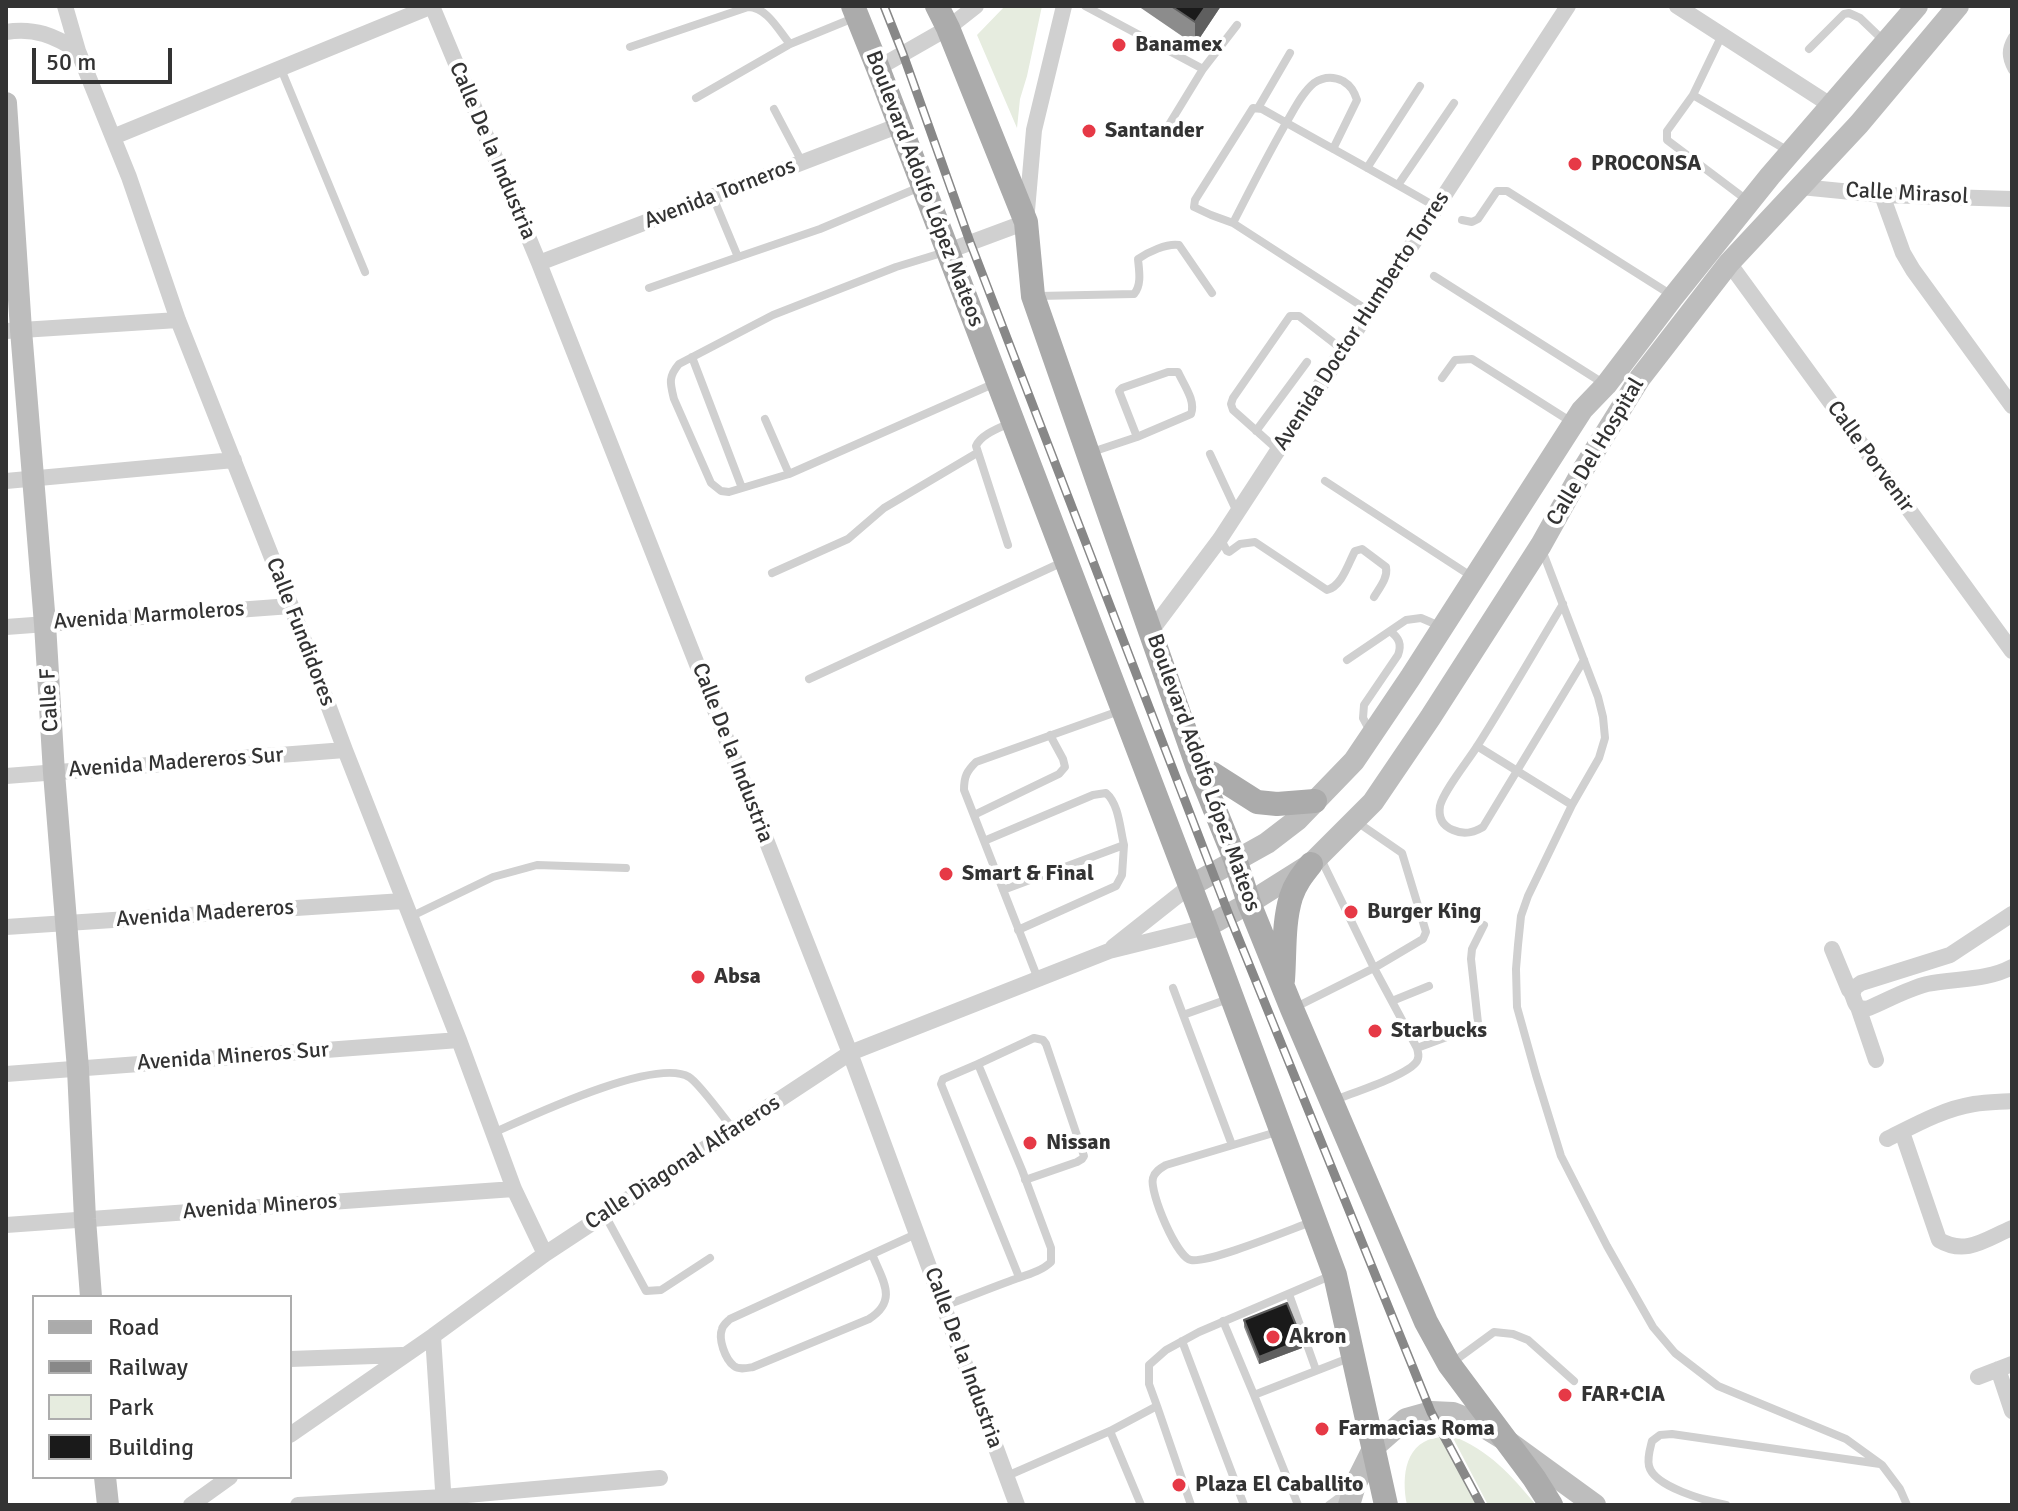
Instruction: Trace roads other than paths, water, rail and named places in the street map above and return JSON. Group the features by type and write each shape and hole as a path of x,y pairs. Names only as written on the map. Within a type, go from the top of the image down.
{"main road":[{"name":"Boulevard Adolfo López Mateos","path":"937,6 1026,222 1033,296 1198,768 1282,986 1426,1322 1449,1364 1551,1505"},
{"name":"Boulevard Adolfo López Mateos","path":"855,12 1206,927 1335,1275 1386,1505"},
{"path":"1198,768 1257,802 1315,801"},
{"path":"1282,986 1291,896 1297,882 1315,860"}],"street":[{"name":"Calle Fundidores","path":"65,6 78,51 113,137 178,320 459,1040 514,1189 545,1254"},
{"path":"113,137 432,6"},
{"name":"Calle De la Industria","path":"432,6 539,263 850,1053 1017,1505"},
{"path":"878,68 948,28 976,6"},
{"path":"948,251 1026,222 1034,130 1064,6"},
{"name":"Avenida Doctor Humberto Torres","path":"1151,631 1220,539 1568,6"},
{"name":"Calle Del Hospital","path":"1190,886 1267,843 1297,820 1354,761 1582,410 1606,385 1749,202 1917,6"},
{"name":"Calle Del Hospital","path":"1206,927 1315,860 1373,802 1541,545 1640,378 1729,263 1859,124 1958,6"},
{"path":"1680,7 1832,106"},
{"path":"6,32 44,33 78,51"},
{"name":"Calle F","path":"6,103 13,330 34,479 78,1069 91,1295"},
{"name":"Avenida Torneros","path":"539,263 900,125"},
{"path":"1791,152 1795,180 1801,187"},
{"name":"Calle Mirasol","path":"1801,187 1882,195 2012,199"},
{"path":"1882,195 1903,253 1913,270 2012,406"},
{"name":"Calle Porvenir","path":"1729,263 2012,651"},
{"path":"13,330 178,320"},
{"path":"6,481 234,460"},
{"name":"Avenida Marmoleros","path":"6,627 291,606"},
{"name":"Avenida Madereros Sur","path":"6,776 345,750"},
{"name":"Calle Diagonal Alfareros","path":"1109,951 1190,886"},
{"name":"Avenida Madereros","path":"6,927 407,909"},
{"path":"1876,1060 1854,988 1861,983 1950,955 2012,914"},
{"name":"Calle Diagonal Alfareros","path":"292,1434 545,1254 850,1053 1109,951 1206,927"},
{"path":"1832,949 1849,990 1866,1009 1916,987 1986,977 2012,967"},
{"path":"1950,955 1956,979"},
{"name":"Avenida Mineros Sur","path":"6,1074 459,1040"},
{"path":"2012,1101 1954,1109 1894,1136 1939,1240 1949,1246 1967,1248 2012,1228"},
{"name":"Avenida Mineros","path":"6,1225 514,1189"},
{"path":"433,1336 444,1501"},
{"path":"292,1359 403,1355"},
{"path":"1978,1377 2005,1367 2012,1411"},
{"path":"1352,1495 1374,1447 1406,1419 1431,1412 1453,1413 1476,1422 1595,1505"},
{"path":"298,1505 444,1501 660,1478"},
{"path":"105,1479 108,1505"},
{"path":"191,1505 227,1479"}],"lane":[{"path":"1085,6 1203,69"},
{"path":"630,47 748,7 762,11 790,44"},
{"path":"696,98 790,44 855,12"},
{"path":"1809,49 1844,14 1849,13 1860,18 1886,43"},
{"path":"1170,123 1203,69 1237,25"},
{"path":"1722,35 1693,95 1667,131 1667,140 1749,202"},
{"path":"2012,37 2006,57 2012,70"},
{"path":"1258,108 1290,53"},
{"path":"281,68 365,272"},
{"path":"1233,223 1307,90 1326,77 1346,83 1354,90 1357,100 1333,149"},
{"path":"1367,168 1420,86"},
{"path":"1693,95 1791,152"},
{"path":"1398,185 1454,103"},
{"path":"1369,311 1233,223 1194,204 1253,108 1286,123 1436,207"},
{"path":"774,109 803,162"},
{"path":"649,288 820,229 923,186"},
{"path":"1462,220 1472,222 1478,219 1497,191 1507,191 1673,297"},
{"path":"713,197 738,257"},
{"path":"1033,296 1134,294 1138,286 1138,259 1174,244 1179,245 1212,293"},
{"path":"948,251 896,267 773,315 679,364 671,373 674,399 711,483 721,491 729,492 789,474 998,382"},
{"path":"1434,276 1606,385"},
{"path":"1278,450 1233,410 1233,398 1290,316 1299,316 1343,350"},
{"path":"692,357 742,488"},
{"path":"1442,378 1455,360 1472,359 1574,423"},
{"path":"1256,431 1307,362"},
{"path":"1087,454 1137,437 1191,414 1192,402 1178,372 1168,372 1119,391 1137,437"},
{"path":"765,419 789,474"},
{"path":"1008,545 976,446 978,440 1013,422"},
{"path":"772,573 848,539 884,508 977,453"},
{"path":"1210,454 1238,512"},
{"path":"1325,481 1474,578"},
{"path":"1220,539 1229,552 1240,544 1255,542 1327,590 1339,583 1355,551 1362,549 1387,570 1374,597"},
{"path":"1541,545 1598,697 1605,738 1599,758 1572,805 1521,916 1516,969 1517,1007 1561,1156 1653,1327 1675,1353 1718,1386 1846,1439 1882,1465 1900,1489 1907,1505"},
{"path":"809,679 1066,561"},
{"path":"1563,604 1440,802 1442,822 1448,828 1461,834 1483,827 1584,660"},
{"path":"1347,660 1406,620 1421,618 1443,627"},
{"path":"1372,734 1363,718 1364,705 1400,649 1398,637 1390,631"},
{"path":"1038,979 964,790 964,778 976,762 1123,709"},
{"path":"974,815 1059,774 1065,767 1050,735"},
{"path":"1477,746 1572,805"},
{"path":"984,841 1093,795 1106,793 1117,811 1124,845 1122,875 1116,886 1018,930"},
{"path":"1292,1009 1374,968 1423,939 1426,932 1402,853 1356,821"},
{"path":"1003,890 1124,845"},
{"path":"1315,860 1418,1055 1417,1061 1397,1075 1331,1101"},
{"path":"407,909 493,877 537,865 626,868"},
{"path":"1417,1048 1478,1023 1472,949 1484,925"},
{"path":"1392,1001 1429,986"},
{"path":"1173,988 1232,1145"},
{"path":"1183,1015 1232,998"},
{"path":"1019,1277 941,1084 943,1079 1034,1038 1046,1044 1084,1156 1077,1162 1025,1180"},
{"path":"944,1306 1047,1267 1052,1256 978,1064"},
{"path":"493,1133 577,1095 651,1074 673,1073 689,1077 734,1130"},
{"path":"1281,1130 1159,1169 1153,1176 1154,1190 1167,1225 1184,1258 1200,1260 1315,1220"},
{"path":"605,1215 646,1291 661,1290 710,1258"},
{"path":"872,1254 886,1293 880,1312 753,1367 734,1367 725,1354 720,1336 722,1327 730,1319 872,1254 917,1234"},
{"path":"1191,1505 1149,1384 1149,1365 1166,1350 1223,1321 1335,1275"},
{"path":"1289,1294 1316,1370"},
{"path":"1223,1321 1298,1505"},
{"path":"1449,1364 1494,1332 1513,1334 1528,1340 1574,1381"},
{"path":"1182,1341 1244,1505"},
{"path":"1254,1395 1354,1357"},
{"path":"1007,1476 1110,1431 1157,1406"},
{"path":"1110,1431 1141,1505"},
{"path":"1726,1505 1679,1491 1653,1476 1648,1464 1652,1441 1660,1435 1672,1434 1882,1465"},
{"path":"1329,1505 1352,1495"}],"railway":[{"path":"884,6 970,242 1229,915 1431,1412 1481,1505"}],"place":[{"name":"Banamex","path":"1119,45"},
{"name":"Santander","path":"1089,131"},
{"name":"PROCONSA","path":"1575,164"},
{"name":"Smart & Final","path":"946,874"},
{"name":"Burger King","path":"1351,912"},
{"name":"Absa","path":"698,977"},
{"name":"Starbucks","path":"1375,1031"},
{"name":"Nissan","path":"1030,1143"},
{"name":"Akron","path":"1273,1337"},
{"name":"FAR+CIA","path":"1565,1395"},
{"name":"Farmacias Roma","path":"1322,1429"},
{"name":"Plaza El Caballito","path":"1179,1485"}]}
